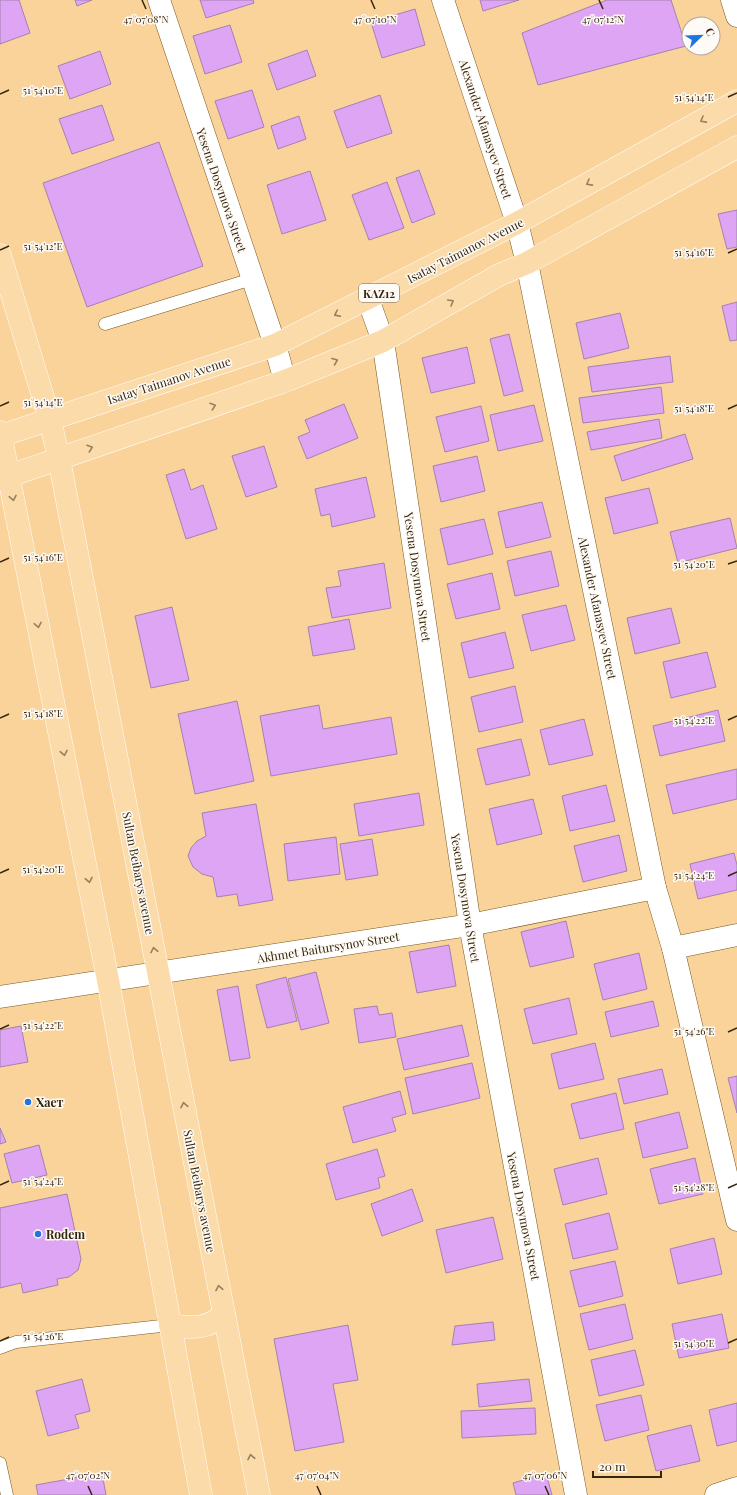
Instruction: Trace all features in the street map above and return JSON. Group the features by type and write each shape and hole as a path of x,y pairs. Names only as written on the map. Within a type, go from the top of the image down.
{"main road":[{"name":"Isatay Taimanov Avenue","path":"0,435 50,420 274,345 517,223 737,101"},
{"path":"5,477 285,381 383,341 499,275 527,263 737,147"},
{"name":"Sultan Beibarys avenue","path":"0,255 50,420 59,459 259,1495"},
{"path":"0,435 5,477 108,980 201,1495"},
{"path":"170,1325 190,1328 201,1327 216,1322 224,1314"}],"street":[{"name":"Yesena Dosymova Street","path":"159,0 285,381"},
{"name":"Alexander Afanasyev Street","path":"443,0 517,223 527,263 655,888 673,948 737,1220"},
{"path":"732,0 737,16"},
{"name":"Yesena Dosymova Street","path":"368,299 383,341 470,925 576,1495"},
{"name":"Akhmet Baitursynov Street","path":"0,997 470,925 655,888"},
{"path":"673,948 737,935"},
{"path":"716,1495 737,1488"}],"lane":[{"path":"106,324 252,278"},
{"path":"0,1348 16,1342 170,1325"},
{"path":"0,1463 7,1495"}],"building":[{"path":"0,0 19,0 30,33 0,44"},
{"path":"75,0 92,0 77,6"},
{"path":"200,0 253,0 254,3 206,18"},
{"path":"480,0 519,0 483,11"},
{"path":"607,0 671,0 681,31 681,47 538,85 522,33"},
{"path":"415,9 425,45 382,58 371,22"},
{"path":"230,25 242,62 205,74 193,36"},
{"path":"307,50 316,76 277,90 268,64"},
{"path":"100,51 111,84 70,99 58,66"},
{"path":"252,90 264,127 228,139 215,101"},
{"path":"380,95 392,133 347,148 334,111"},
{"path":"102,105 114,140 72,154 59,119"},
{"path":"299,116 306,139 278,149 271,126"},
{"path":"159,142 203,266 87,307 43,183"},
{"path":"419,170 435,214 412,223 396,178"},
{"path":"310,171 326,220 282,234 267,185"},
{"path":"387,182 404,228 369,240 352,195"},
{"path":"737,210 737,247 727,249 718,214"},
{"path":"737,302 737,340 730,341 722,306"},
{"path":"620,313 629,348 584,359 576,323"},
{"path":"509,334 523,391 504,396 490,339"},
{"path":"467,347 475,383 431,393 422,358"},
{"path":"670,356 673,382 592,392 588,367"},
{"path":"661,387 664,413 583,423 579,398"},
{"path":"344,404 358,438 307,459 298,437 310,432 305,420"},
{"path":"534,405 543,441 498,451 490,415"},
{"path":"481,406 489,441 445,452 436,417"},
{"path":"659,419 662,438 591,450 587,432"},
{"path":"685,434 693,459 622,481 614,456"},
{"path":"264,446 277,487 246,497 232,456"},
{"path":"477,456 485,491 441,502 433,466"},
{"path":"184,469 191,490 203,485 217,529 186,539 166,475"},
{"path":"366,477 375,517 332,527 330,514 321,516 315,489"},
{"path":"649,488 658,523 614,534 605,498"},
{"path":"542,502 551,537 506,548 498,512"},
{"path":"730,518 737,548 678,563 670,532"},
{"path":"484,519 493,554 448,565 440,529"},
{"path":"551,551 559,586 515,596 507,561"},
{"path":"384,563 391,608 332,618 326,588 341,586 338,571"},
{"path":"492,573 500,609 456,619 447,584"},
{"path":"566,605 575,640 531,651 522,615"},
{"path":"172,607 189,680 151,688 135,616"},
{"path":"671,608 680,643 635,654 627,618"},
{"path":"349,619 355,649 313,656 308,627"},
{"path":"505,632 514,668 469,678 461,643"},
{"path":"707,652 716,687 671,698 663,662"},
{"path":"515,686 523,722 479,732 471,697"},
{"path":"237,701 254,781 195,794 178,714"},
{"path":"319,705 323,729 391,717 397,754 271,776 260,716"},
{"path":"718,710 725,741 660,756 653,726"},
{"path":"584,719 593,755 549,765 540,730"},
{"path":"521,739 530,775 486,785 477,749"},
{"path":"737,769 737,799 673,814 666,785"},
{"path":"606,785 615,821 570,831 562,796"},
{"path":"419,793 424,825 359,836 354,804"},
{"path":"533,799 542,834 497,845 489,809"},
{"path":"256,804 273,900 239,906 237,894 217,897 213,877 202,874 193,867 188,856 191,848 197,841 206,836 202,813"},
{"path":"619,835 627,871 583,882 574,846"},
{"path":"336,837 340,874 288,881 284,844"},
{"path":"372,839 378,875 346,880 340,844"},
{"path":"734,853 737,865 737,890 698,899 690,864"},
{"path":"566,921 574,957 530,967 521,932"},
{"path":"449,945 456,986 417,993 409,952"},
{"path":"639,953 647,989 603,1000 594,964"},
{"path":"316,972 329,1023 301,1030 288,979"},
{"path":"286,977 297,1021 267,1028 256,985"},
{"path":"238,986 250,1058 230,1061 217,990"},
{"path":"569,998 577,1034 533,1044 524,1009"},
{"path":"653,1001 659,1026 611,1037 605,1012"},
{"path":"377,1006 379,1015 392,1013 396,1037 359,1043 354,1009"},
{"path":"462,1025 469,1056 404,1070 397,1039"},
{"path":"21,1026 28,1062 0,1067 0,1030"},
{"path":"595,1043 604,1079 559,1089 551,1054"},
{"path":"472,1063 480,1098 413,1114 405,1078"},
{"path":"662,1069 668,1094 624,1104 618,1079"},
{"path":"737,1076 737,1113 728,1078"},
{"path":"400,1091 406,1114 392,1118 396,1131 353,1143 343,1107"},
{"path":"616,1093 624,1129 580,1139 571,1104"},
{"path":"679,1112 688,1148 643,1158 635,1123"},
{"path":"0,1128 6,1142 0,1144"},
{"path":"39,1145 47,1175 12,1183 4,1154"},
{"path":"377,1149 385,1176 378,1178 380,1188 336,1200 326,1164"},
{"path":"598,1158 607,1194 563,1205 554,1169"},
{"path":"695,1158 703,1194 659,1204 650,1169"},
{"path":"412,1189 423,1221 382,1236 371,1204"},
{"name":"Rodem","path":"67,1194 81,1259 78,1270 69,1277 57,1279 58,1285 23,1293 21,1283 0,1288 0,1208"},
{"path":"609,1213 618,1249 573,1259 565,1224"},
{"path":"493,1217 503,1259 446,1273 436,1230"},
{"path":"714,1238 722,1274 678,1284 670,1249"},
{"path":"615,1261 623,1296 579,1307 570,1271"},
{"path":"625,1304 633,1339 589,1350 580,1314"},
{"path":"722,1314 729,1348 679,1358 672,1324"},
{"path":"493,1322 495,1340 452,1345 455,1326"},
{"path":"348,1325 358,1380 333,1384 344,1442 295,1451 274,1339"},
{"path":"635,1350 644,1385 599,1396 591,1360"},
{"path":"82,1379 90,1411 75,1415 79,1428 48,1436 36,1391"},
{"path":"529,1379 532,1401 479,1407 477,1384"},
{"path":"641,1395 649,1430 605,1441 596,1405"},
{"path":"737,1403 737,1441 717,1446 709,1410"},
{"path":"535,1408 536,1434 462,1438 461,1411"},
{"path":"691,1425 700,1461 656,1471 647,1436"},
{"path":"102,1473 106,1495 38,1495 36,1485"},
{"path":"546,1473 552,1495 516,1495 513,1483"}],"place":[{"name":"Хает","path":"28,1102"},
{"name":"Rodem","path":"38,1234"}]}
